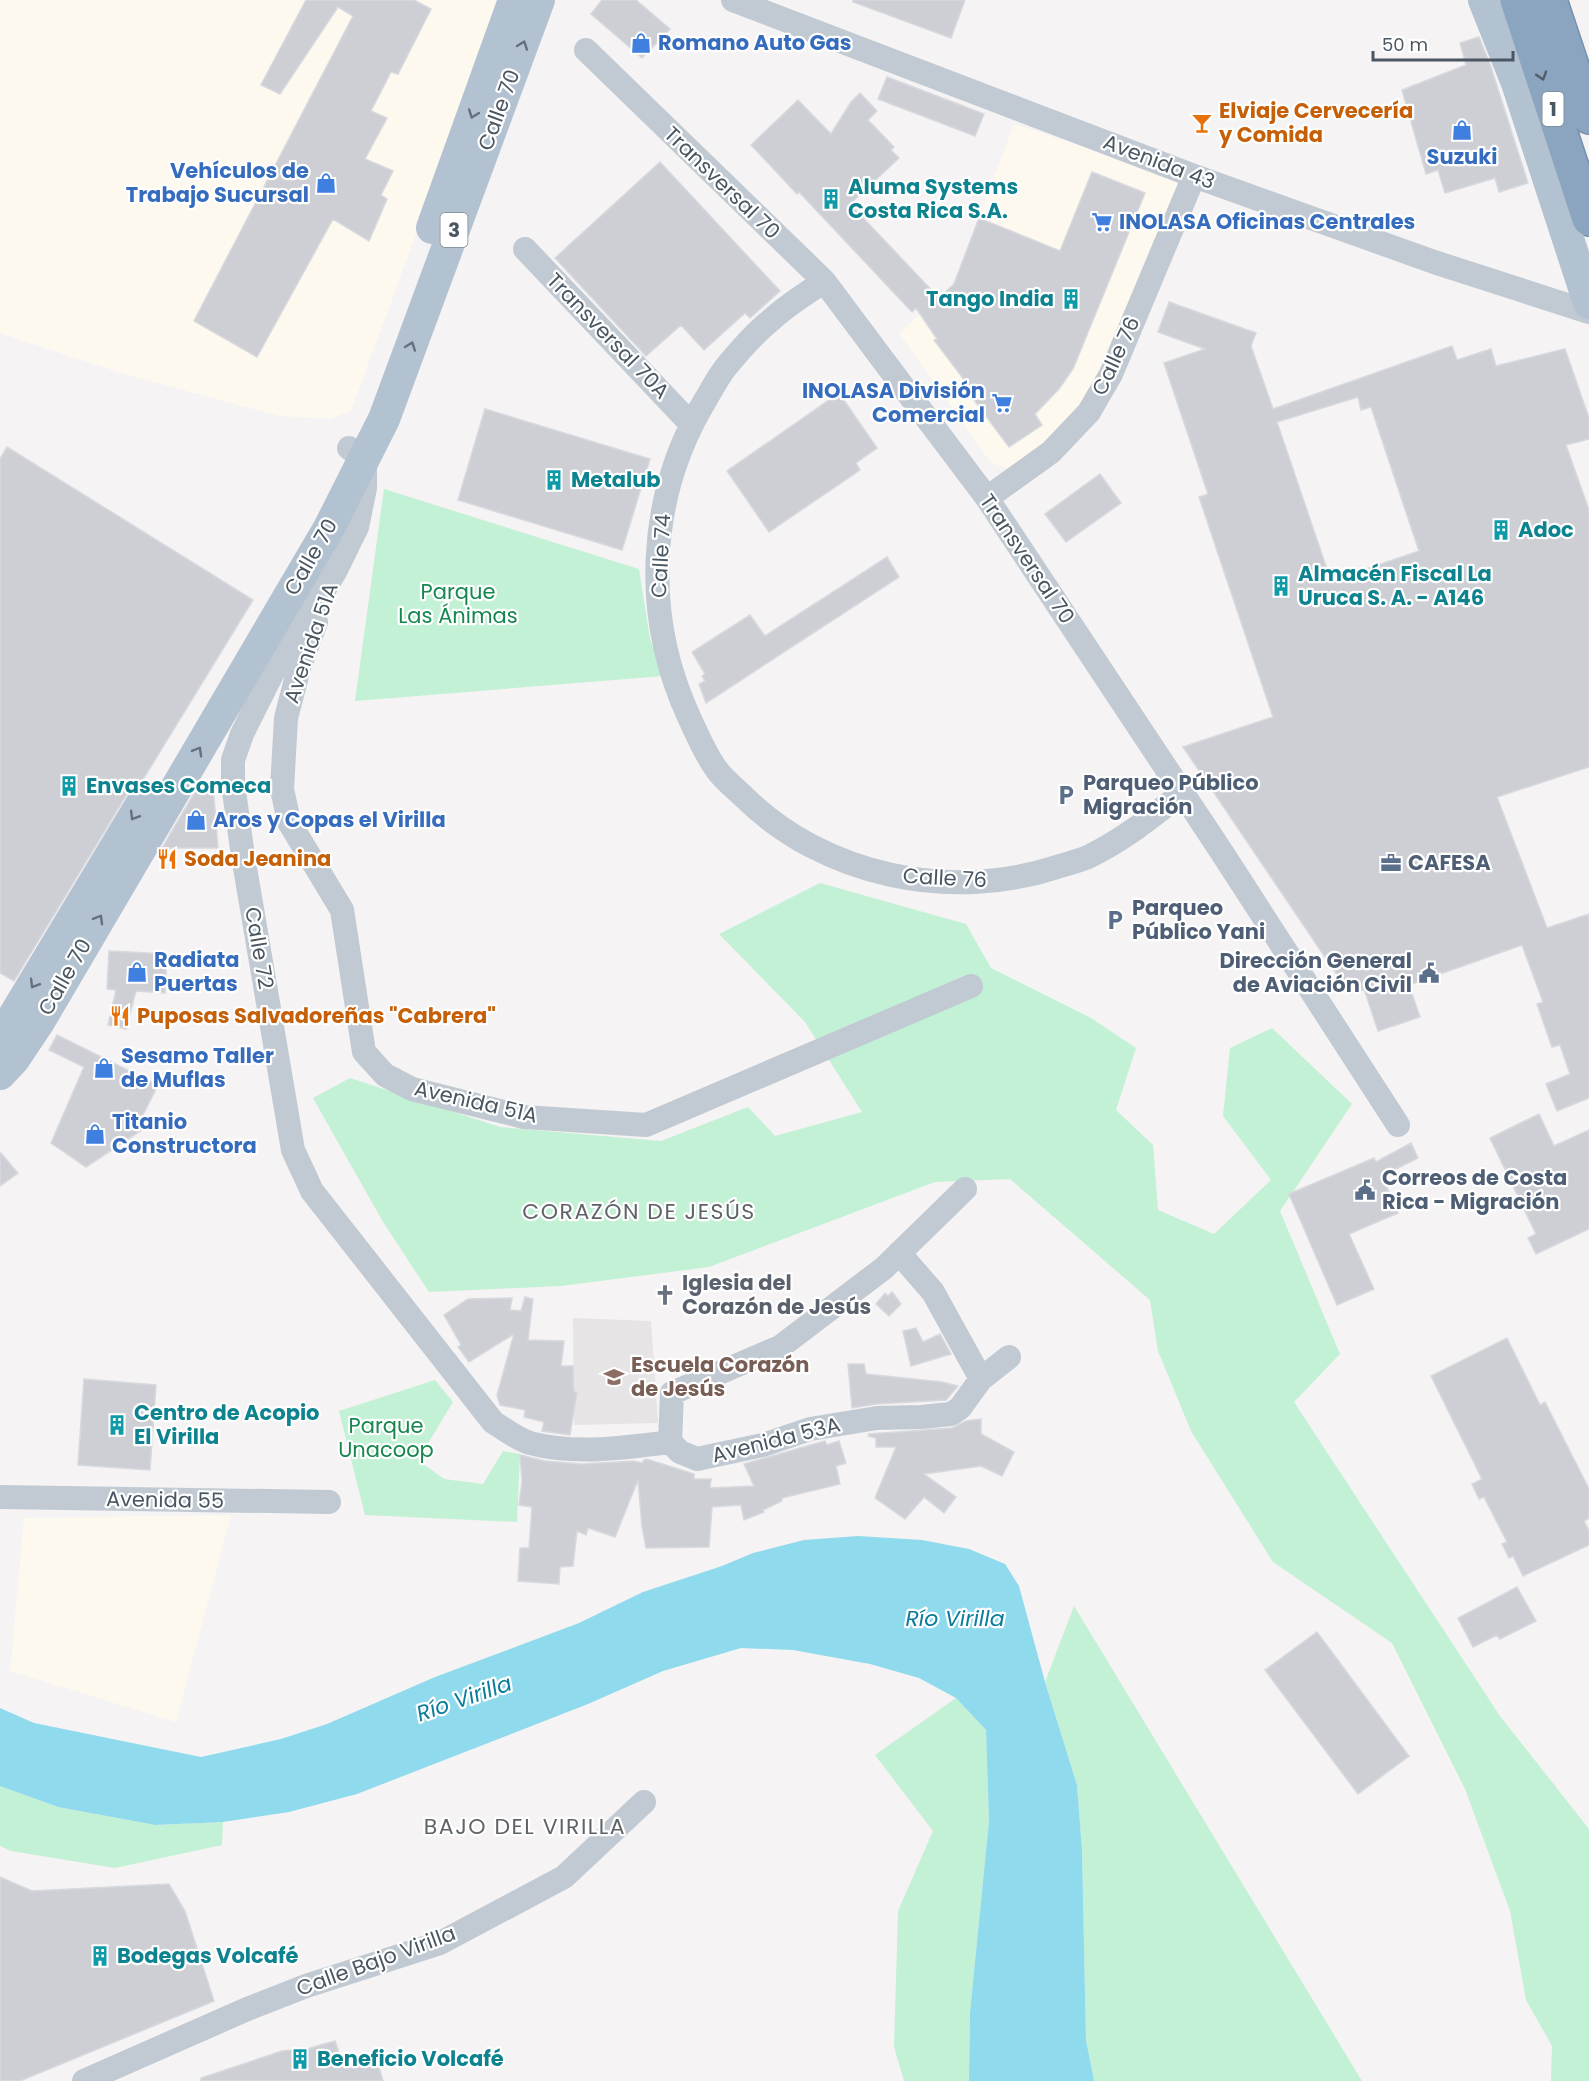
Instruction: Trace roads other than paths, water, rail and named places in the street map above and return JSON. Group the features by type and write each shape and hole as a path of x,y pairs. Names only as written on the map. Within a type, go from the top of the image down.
{"highway":[{"name":"1","path":"1517,0 1589,219"},
{"name":"1","path":"1550,0 1589,117"}],"main road":[{"name":"Calle 70","path":"0,1074 14,1059 46,1010 329,528 357,453 367,408 514,0"},
{"name":"Calle 70","path":"0,1039 314,515 384,419 539,0"},
{"path":"1484,0 1517,83 1589,303"}],"street":[{"name":"Avenida 43","path":"733,0 1194,176 1434,262 1589,312"},
{"name":"Transversal 70","path":"586,50 824,281 987,498 1398,1125"},
{"name":"Calle 76","path":"987,498 1051,453 1089,412 1111,374 1194,176"},
{"name":"Transversal 70A","path":"525,249 691,424"},
{"name":"Calle 74","path":"717,770 678,694 665,653 658,611 656,569 660,522 670,475 691,424 725,368 770,320 824,281"},
{"name":"Calle 72","path":"357,453 365,488 357,527 335,572 272,674 242,734 233,760 233,784 243,856 293,1150 312,1191 493,1422 528,1442 569,1450 670,1442"},
{"name":"Avenida 51A","path":"335,572 299,668 286,718 282,789 290,822 342,910 364,1052 385,1075 412,1089 524,1117 646,1125 971,986"},
{"name":"Calle 76","path":"717,770 758,811 806,844 859,867 927,881 974,883 1031,875 1086,858 1137,830 1182,793"},
{"path":"670,1442 672,1393 780,1347 884,1268 965,1189"},
{"path":"899,1253 933,1292 981,1378"},
{"name":"Avenida 53A","path":"670,1442 680,1452 697,1459 763,1445 810,1429 877,1418 951,1414 960,1408 981,1378 1009,1357"},
{"name":"Avenida 55","path":"0,1497 329,1503"},
{"name":"Calle Bajo Virilla","path":"84,2081 245,2010 306,1986 440,1943 564,1877 644,1802"}],"water":[{"name":"Río Virilla","path":"858,1536 922,1540 969,1549 1005,1564 1019,1586 1045,1682 1077,1785 1082,1850 1086,2040 1094,2081 969,2081 970,2012 989,1821 986,1730 956,1698 919,1678 870,1664 793,1650 741,1648 663,1671 588,1704 357,1794 289,1812 223,1822 155,1825 58,1807 0,1786 0,1708 34,1723 201,1757 281,1739 327,1724 435,1677 579,1623 643,1592 722,1566 753,1553 804,1540"}],"place":[{"name":"Romano Auto Gas","path":"641,43"},
{"name":"Elviaje Cervecería y Comida","path":"1202,123"},
{"name":"Suzuki","path":"1462,130"},
{"name":"Vehículos de Trabajo Sucursal","path":"326,183"},
{"name":"Aluma Systems Costa Rica S.A.","path":"831,199"},
{"name":"INOLASA Oficinas Centrales","path":"1102,222"},
{"name":"Tango India","path":"1071,299"},
{"name":"INOLASA División Comercial","path":"1002,403"},
{"name":"Metalub","path":"554,480"},
{"name":"Adoc","path":"1501,530"},
{"name":"Almacén Fiscal La Uruca S. A. - A146","path":"1281,586"},
{"name":"Envases Comeca","path":"69,786"},
{"name":"Parqueo Público Migración","path":"1066,795"},
{"name":"Aros y Copas el Virilla","path":"196,820"},
{"name":"Soda Jeanina","path":"167,859"},
{"name":"CAFESA","path":"1391,863"},
{"name":"Parqueo Público Yani","path":"1115,920"},
{"name":"Radiata Puertas","path":"137,972"},
{"name":"Dirección General de Aviación Civil","path":"1429,973"},
{"name":"Puposas Salvadoreñas \"Cabrera\"","path":"120,1016"},
{"name":"Sesamo Taller de Muflas","path":"104,1068"},
{"name":"Titanio Constructora","path":"95,1134"},
{"name":"Correos de Costa Rica - Migración","path":"1365,1190"},
{"name":"Iglesia del Corazón de Jesús","path":"665,1295"},
{"name":"Escuela Corazón de Jesús","path":"614,1377"},
{"name":"Centro de Acopio El Virilla","path":"117,1425"},
{"name":"Bodegas Volcafé","path":"100,1956"},
{"name":"Beneficio Volcafé","path":"300,2059"}],"district":[{"name":"CORAZÓN DE JESÚS","path":"639,1211"},
{"name":"BAJO DEL VIRILLA","path":"525,1826"}],"park label":[{"name":"Parque Las Ánimas","path":"458,604"},
{"name":"Parque Unacoop","path":"386,1438"}]}
